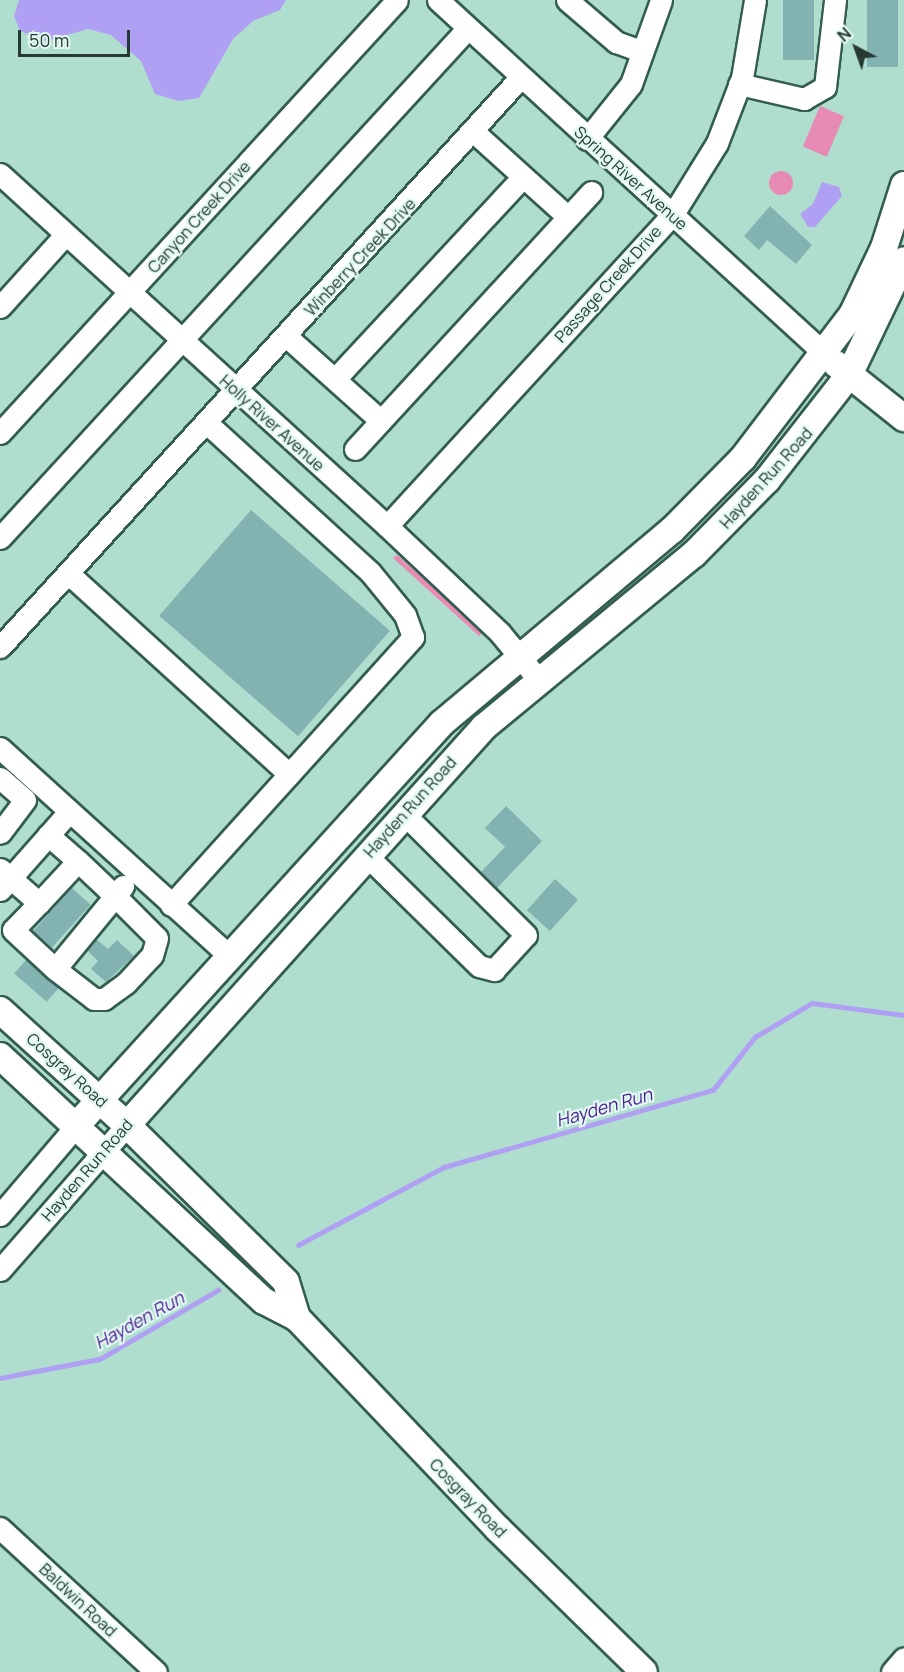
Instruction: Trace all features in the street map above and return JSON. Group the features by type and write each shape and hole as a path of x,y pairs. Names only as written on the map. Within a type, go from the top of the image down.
{"main road":[{"name":"Hayden Run Road","path":"76,1126 374,792 517,654 672,530 743,458 825,354 852,315 884,248 904,184"},
{"name":"Hayden Run Road","path":"127,1125 403,813 538,679 694,554 767,480 849,375 904,260"},
{"path":"825,354 904,418"},
{"name":"Cosgray Road","path":"0,1010 127,1125 286,1282 297,1318"},
{"name":"Cosgray Road","path":"0,1056 264,1301 297,1318 498,1530 644,1672"}],"street":[{"name":"Canyon Creek Drive","path":"0,433 397,0"},
{"name":"Spring River Avenue","path":"438,0 519,78 673,214 825,354"},
{"path":"567,0 616,42 641,51"},
{"path":"587,139 631,84 661,0"},
{"name":"Passage Creek Drive","path":"387,526 673,214 717,142 739,84 755,0"},
{"path":"739,84 804,99 825,87 835,0"},
{"path":"0,538 468,28"},
{"name":"Winberry Creek Drive","path":"0,647 475,133 519,78"},
{"path":"475,133 522,178 568,217"},
{"name":"Holly River Avenue","path":"0,174 129,294 387,526 517,654 538,679"},
{"path":"335,379 522,178"},
{"path":"355,449 591,192"},
{"path":"0,307 66,234"},
{"path":"286,336 381,421"},
{"path":"171,905 413,637 405,615 370,572 203,428"},
{"path":"68,573 289,774"},
{"path":"0,748 68,813 229,956"},
{"path":"0,778 25,800 0,833"},
{"path":"39,903 4,879 68,813"},
{"path":"366,855 479,966 494,970 526,935 403,813"},
{"path":"48,835 78,861 152,929 157,938 152,955 104,999 84,995 13,930 78,861"},
{"path":"55,969 135,872"},
{"name":"Hayden Run Road","path":"0,1270 102,1150 127,1125"},
{"name":"Hayden Run Road","path":"0,1215 76,1126"},
{"name":"Baldwin Road","path":"0,1528 156,1672"},
{"path":"892,1672 904,1658"}],"shaded area":[{"path":"19,0 286,0 280,10 253,21 233,39 199,98 178,101 155,94 141,61 111,35 88,29 46,41 20,31 14,16"},
{"path":"820,106 844,116 827,157 803,147"},
{"path":"781,171 790,174 793,183 790,192 781,195 772,192 769,183 772,174"},
{"path":"822,182 839,187 842,196 815,227 808,227 800,214 813,204"},
{"path":"397,555 483,633 479,636 393,558"}],"building":[{"path":"783,0 814,0 814,60 783,60"},
{"path":"867,0 898,0 898,67 867,67"},
{"path":"770,206 812,245 796,264 767,240 759,250 744,236"},
{"path":"251,510 390,631 298,736 159,616"},
{"path":"506,806 542,841 497,888 481,872 505,847 485,828"},
{"path":"555,879 578,900 550,931 527,910"},
{"path":"72,888 91,905 52,948 33,931"},
{"path":"96,939 108,949 117,940 134,956 106,982 91,969 98,961 87,950"},
{"path":"26,960 58,988 47,1002 14,974"}],"waterway":[{"name":"Hayden Run","path":"298,1245 444,1167 713,1090 755,1037 812,1003 904,1015"},
{"name":"Hayden Run","path":"0,1378 100,1359 218,1290"}]}
